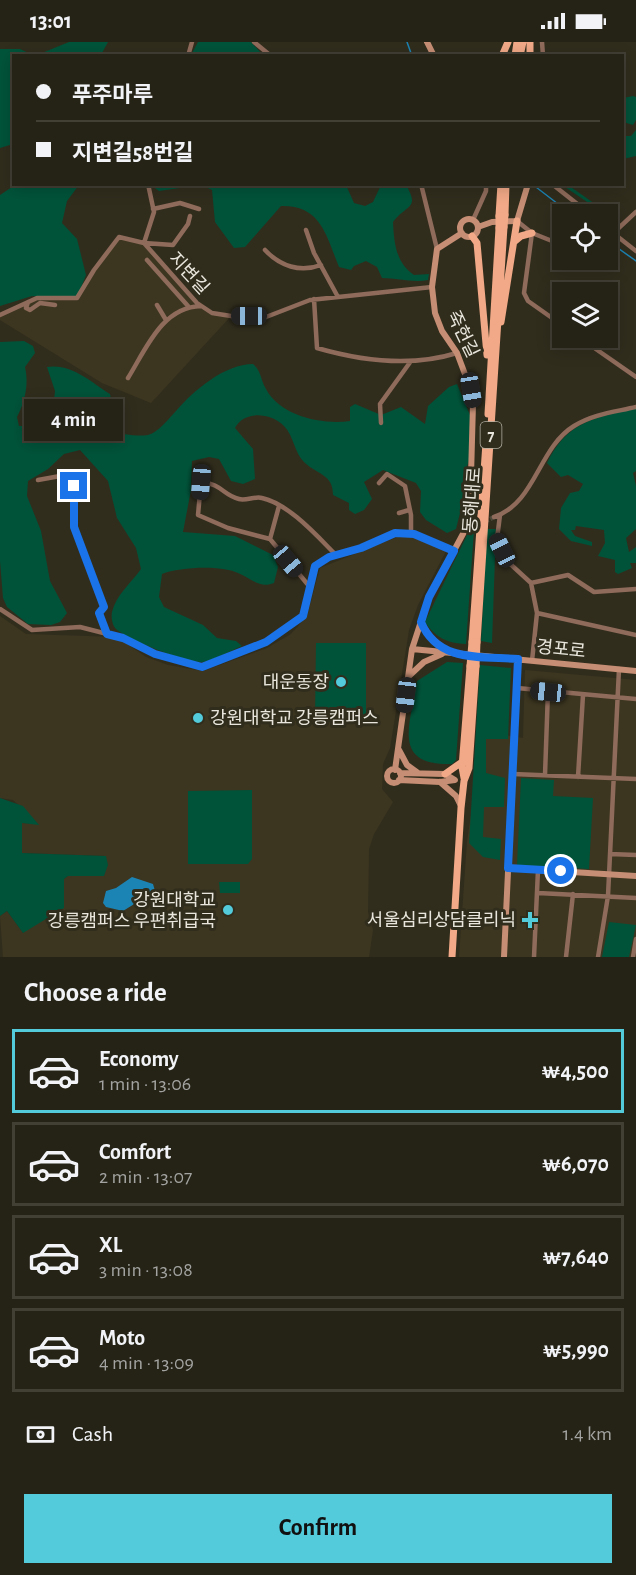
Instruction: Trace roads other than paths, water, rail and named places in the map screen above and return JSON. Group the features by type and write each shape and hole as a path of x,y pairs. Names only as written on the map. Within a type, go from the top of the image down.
{"main road":[{"name":"동해대로","path":"475,642 489,374 502,216 501,186"},
{"name":"동해대로","path":"502,198 505,186"},
{"path":"496,348 517,221"},
{"name":"동해대로","path":"452,957 464,781 462,762 475,642 496,348 501,228"},
{"path":"515,241 520,236 532,233"},
{"path":"472,236 477,243 489,374"},
{"name":"동해대로","path":"464,781 469,768 473,666"},
{"path":"445,774 462,762"}],"street":[{"path":"254,42 269,54"},
{"path":"144,243 153,209 148,186"},
{"path":"422,186 437,249 462,233 472,236 478,226 492,222 517,221 532,233 552,241"},
{"path":"473,220 486,186"},
{"path":"517,221 528,186"},
{"path":"555,186 577,204"},
{"path":"153,209 180,203 199,209"},
{"path":"618,229 636,212"},
{"path":"0,315 37,298 77,298 94,270 119,237 144,243 173,245 188,224 190,216"},
{"path":"462,233 462,222 473,220"},
{"path":"473,220 478,226"},
{"path":"306,230 338,297"},
{"path":"532,233 528,247 524,293 528,301 552,318"},
{"path":"618,241 636,251"},
{"name":"지변길","path":"144,243 201,306 212,313 266,317 314,299 432,287"},
{"name":"죽헌길","path":"437,249 432,287 435,313 442,331 457,353 471,390 473,404 471,476 464,532"},
{"path":"265,250 277,262 303,270 321,265"},
{"path":"147,260 188,306"},
{"path":"314,299 317,348 354,357 411,360 433,360 457,353"},
{"path":"28,302 26,308 30,310 40,303 55,305"},
{"path":"157,305 166,320"},
{"path":"128,378 171,314 188,306 201,306"},
{"path":"594,348 636,377"},
{"path":"381,423 380,404 411,360"},
{"path":"532,661 537,613 531,583 508,562 497,539 497,516 523,498 546,454 572,427 590,418 636,407"},
{"path":"379,483 387,474 405,486 411,534"},
{"path":"38,480 60,476 74,486 74,527 104,607 99,613 107,634"},
{"path":"309,586 270,539 228,528 198,515 201,482 216,483 238,499 262,498 279,506 304,522 336,555"},
{"path":"270,539 279,506"},
{"path":"399,513 409,510"},
{"path":"398,774 412,649 429,597 464,532 473,528"},
{"path":"0,609 32,630 80,627 123,638 155,654 202,667 266,642 303,616 315,566 336,555 361,548 395,533 411,534 454,551"},
{"path":"531,583 568,575 594,592 636,589"},
{"path":"537,613 636,635"},
{"path":"408,677 424,662 448,652 429,636 421,622"},
{"name":"경포로","path":"412,649 636,671"},
{"path":"504,957 518,659"},
{"path":"598,957 608,896 619,669"},
{"path":"517,688 636,699"},
{"path":"544,775 548,692"},
{"path":"578,777 583,694"},
{"path":"399,750 407,765 418,773"},
{"path":"398,774 440,782 464,781"},
{"path":"398,774 445,774 455,780"},
{"path":"513,774 636,779"},
{"path":"440,782 456,796 461,808"},
{"path":"610,854 636,855"},
{"path":"508,868 636,876"},
{"path":"534,957 538,870"},
{"path":"538,892 636,898"},
{"path":"566,957 573,894"},
{"path":"633,957 636,939"}],"water":[{"path":"132,877 153,884 155,891 123,911 106,907 103,903 106,891 116,888"}],"waterway":[{"path":"407,42 411,54"},
{"path":"535,186 558,204"},
{"path":"618,248 636,261"}],"tunnel":[{"path":"473,528 494,517"}],"place":[{"name":"대운동장","path":"341,682"},
{"name":"강원대학교 강릉캠퍼스","path":"198,718"},
{"name":"강원대학교 강릉캠퍼스 우편취급국","path":"228,910"},
{"name":"서울심리상담클리닉","path":"530,920"}]}
